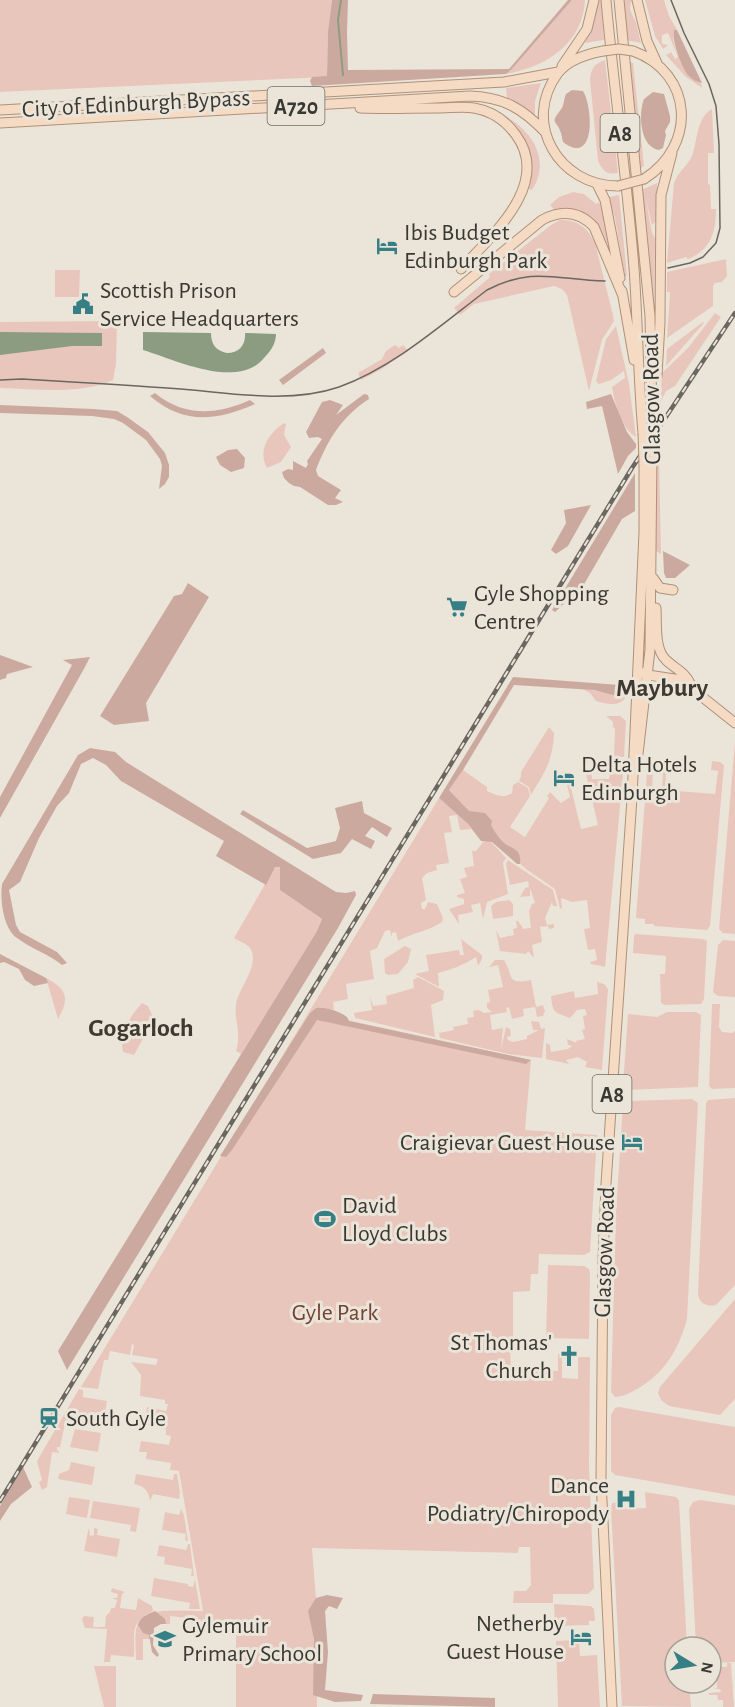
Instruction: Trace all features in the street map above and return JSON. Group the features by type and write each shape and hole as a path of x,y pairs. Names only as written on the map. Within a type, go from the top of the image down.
{"main road":[{"path":"594,0 587,29 559,71 544,106 545,132 553,152 562,164 579,177 597,184 618,186 644,179 661,166 672,153"},
{"name":"Glasgow Road","path":"606,0 634,266 644,463 644,669 636,680 632,798"},
{"name":"Glasgow Road","path":"612,1707 601,1480 601,1362 606,1184 632,798 652,573 650,316 619,0"},
{"path":"637,0 646,38 659,65 673,83 681,107 678,140 672,153 661,195 660,323 652,413"},
{"path":"559,71 577,59 603,51 633,51 659,65"},
{"name":"City of Edinburgh Bypass","path":"1,110 494,83 559,71"},
{"name":"City of Edinburgh Bypass","path":"0,123 482,96 502,101 523,111 545,132"},
{"name":"A720","path":"315,105 386,109 470,107 486,111 510,127 520,140 526,155 528,170 524,189 495,231 461,269"},
{"path":"597,184 604,198 610,222 639,384"},
{"path":"454,292 542,220 556,214 566,213 587,219 594,227 623,296"},
{"path":"652,573 656,585 673,590"},
{"name":"A8","path":"651,592 656,600 659,646 662,655 669,663"},
{"path":"644,669 654,664 669,663 689,679 693,688"},
{"path":"644,669 681,680 735,723"}],"green space":[{"path":"0,0 332,0 328,31 327,77 0,92"},
{"path":"572,0 585,0 583,16 570,41 560,51 535,66 506,74 512,69"},
{"path":"598,0 601,0 604,40 585,43 594,22"},
{"path":"623,0 632,0 630,9 641,43 626,40"},
{"path":"645,0 664,0 677,30 674,30 673,36 680,60 690,75 701,83 702,88 686,77 666,55 671,52 675,59 678,57 668,33 662,35 662,44 668,45 663,49 655,36"},
{"path":"605,60 618,173 605,172 598,161 590,80 594,67"},
{"path":"628,61 633,63 644,166 639,169"},
{"path":"541,83 535,101 535,115 507,99 506,88"},
{"path":"712,109 714,153 708,153 708,184 710,185 711,209 716,209 713,233 707,245 696,255 667,263 674,183 692,156 703,118"},
{"path":"502,114 530,136 539,156 538,178 532,190 527,188 530,167 501,118"},
{"path":"657,183 656,221 652,225 646,200 655,238 654,318 641,190"},
{"path":"573,192 584,194 596,204 599,202 610,244 607,244 599,230 587,218 572,211 555,210 550,205 559,197"},
{"path":"619,195 627,276 625,276 615,218 608,197"},
{"path":"560,220 577,223 592,237 613,315 614,321 602,340 589,391 567,295 562,289 554,286 474,304 460,315 454,308 490,277 489,274"},
{"path":"726,259 727,276 722,282 715,283 713,286 713,306 667,338 670,292 667,292 667,272"},
{"path":"55,270 80,270 79,297 55,297"},
{"path":"715,313 721,317 675,386 666,391 660,403 662,373 688,348"},
{"path":"117,321 116,364 113,380 100,385 72,389 0,388 0,322"},
{"path":"704,323 666,366 667,349"},
{"path":"616,326 629,384 636,437 623,422 613,393 612,387 625,378 624,371 611,380 599,384 596,381 606,339"},
{"path":"395,345 399,348 403,345 408,351 361,380 358,373 382,359 386,351"},
{"path":"658,404 661,554 656,551"},
{"path":"284,423 286,424 284,435 291,447 281,462 267,468 263,455 266,442"},
{"path":"620,685 628,685 627,692 622,701 614,704 596,701 590,693 582,689 620,693 622,689"},
{"path":"606,716 620,716 626,721 624,757 614,756 615,728 613,722"},
{"path":"549,727 554,733 550,758 531,795 529,787 519,781 521,772"},
{"path":"735,742 735,934 723,933 719,929"},
{"path":"648,760 658,761 661,769 653,768 652,790 662,790 663,772 666,773 665,790 715,794 718,771 711,770 712,761 724,765 710,926 707,930 654,926 654,924 645,924 645,919 636,918"},
{"path":"613,762 624,764 605,967 590,962 597,960 595,949 588,950 584,929 590,928 587,900 572,902 561,898 562,909 560,908 555,889 508,853 449,790 463,770 487,787 487,791 496,795 506,796 512,793 513,785 518,782 528,788 530,796 510,827 525,837 549,798 547,796 550,792 561,803 570,797 567,785 570,784 581,829 598,825 585,770 591,768 592,779 609,779"},
{"name":"Gyle Park","path":"439,798 468,824 471,829 460,830 457,815 449,816 452,832 444,833 449,863 436,865 437,870 427,873 422,878 426,900 421,903 422,909 425,909 428,902 437,904 443,918 442,922 398,941 396,932 392,933 392,938 390,930 385,931 377,948 370,951 374,979 346,984 348,999 333,1002 334,1009 310,1012 531,1060 525,1130 597,1135 590,1252 584,1255 539,1254 538,1274 531,1274 530,1291 513,1292 513,1340 510,1345 511,1371 558,1371 558,1354 562,1354 562,1378 578,1379 578,1357 590,1357 589,1466 594,1588 588,1594 553,1594 553,1603 513,1603 514,1591 526,1591 531,1585 530,1547 519,1547 518,1553 312,1548 316,1599 317,1707 236,1707 236,1621 218,1621 217,1630 198,1630 187,1618 170,1616 170,1624 153,1624 153,1639 143,1639 143,1660 136,1660 136,1634 141,1619 156,1612 203,1611 179,1471 170,1470 171,1463 146,1459 147,1452 139,1452 141,1441 169,1445 171,1436 166,1435 166,1429 144,1425 147,1407 166,1411 168,1404 165,1404 165,1400 140,1396 141,1375 131,1362 156,1365 158,1359 132,1355 134,1345 132,1344 130,1355 110,1351 108,1360 104,1360 98,1389 81,1387"},
{"path":"488,841 506,858 503,863 508,894 487,902 483,919 480,903 471,905 473,912 458,915 459,924 449,909 464,904 464,899 457,895 465,893 460,879 467,877 464,868 474,866 472,851 476,851 483,842"},
{"path":"508,860 553,890 557,906 553,906 552,902 545,918 547,925 554,924 554,928 540,927 542,942 532,945 534,958 528,951 526,954 500,951 496,930 500,938 514,935 513,929 517,928 516,921 523,928 521,929 531,928 529,911 535,903 530,888 530,896 520,897 525,888 529,887 528,881 510,885 506,864"},
{"path":"275,867 280,867 280,890 322,919 317,931 241,1054 236,1051 238,1038 236,1005 251,969 253,955 249,947 234,938"},
{"path":"509,900 513,904 513,916 493,919 491,906 496,902"},
{"path":"636,934 707,941 704,999 701,1004 665,1005 661,1003 660,974 665,974 666,956 633,953"},
{"path":"461,939 482,955 478,966 476,957 457,967 438,973 439,987 415,974 429,971 426,955 459,950 460,955 464,955"},
{"path":"723,940 735,941 735,997 718,996 713,992 718,945"},
{"path":"405,946 411,949 408,962 398,974 388,975 385,973 384,959"},
{"path":"495,960 504,960 514,980 531,980 536,1007 543,1005 545,1011 543,1016 537,1017 535,1007 523,1009 524,1016 512,1019 509,1007 506,1008 507,1012 490,1015 492,1030 503,1028 501,1049 506,1027 510,1029 511,1036 507,1037 508,1040 513,1042 527,1039 527,1036 539,1030 533,1030 531,1021 539,1022 541,1029 545,1028 542,1058 508,1054 440,1038 439,1033 468,1024 467,1018 474,1017 473,1011 492,1012 487,1008 487,1003 490,1002 488,990 503,987 498,965 489,967"},
{"path":"418,977 444,991 443,1000 431,1005 435,1037 355,1018 354,1013 372,1010 370,996 373,1006 387,1004 386,996 414,988 413,980"},
{"path":"46,978 58,986 64,995 64,1005 58,1019"},
{"path":"597,982 604,984 608,989 602,1070 585,1067 587,1062 578,1057 566,1060 569,1064 546,1059 546,1043 550,1045 551,1052 572,1046 568,1045 567,1039 577,1043 576,1041 585,1039 582,1030 585,1029 583,1016 587,1015 585,1009 577,1010 570,1018 557,1013 551,996 574,991 575,998 598,994"},
{"path":"142,1003 148,1006 154,1019 134,1055 123,1052 124,1032 133,1014"},
{"path":"712,1004 720,1004 719,1027 722,1032 735,1031 735,1088 712,1089 709,1086"},
{"path":"667,1012 696,1012 701,1015 698,1087 626,1090 623,1085 628,1014 657,1017"},
{"path":"735,1098 735,1285 716,1305 710,1306 702,1302 698,1293 706,1103 708,1100"},
{"path":"692,1099 698,1103 687,1319 675,1350 656,1376 624,1396 615,1397 611,1392 616,1212 623,1104 628,1101"},
{"path":"548,1265 584,1266 589,1269 589,1339 546,1338"},
{"path":"735,1299 735,1399 720,1415 669,1406 661,1400 658,1393 660,1387"},
{"path":"79,1389 83,1390 83,1397 107,1401 104,1418 73,1413 72,1425 65,1424 60,1447 57,1447 60,1453 52,1452 47,1487 42,1490 37,1461"},
{"path":"615,1408 735,1427 735,1496 615,1475 611,1471 611,1415"},
{"path":"75,1429 101,1433 98,1452 70,1447"},
{"path":"71,1462 95,1467 92,1485 58,1479 59,1474 69,1470"},
{"path":"136,1474 173,1480 174,1474 177,1474 179,1499 153,1494 150,1501 145,1489 134,1484"},
{"path":"645,1492 676,1497 679,1501 686,1635 663,1635 663,1695 690,1695 691,1707 622,1706 611,1509 612,1503 621,1502 621,1509 646,1508"},
{"path":"69,1497 90,1500 87,1518 66,1514"},
{"path":"700,1500 735,1505 735,1662 723,1662 723,1635 695,1635 689,1509 693,1502"},
{"path":"93,1501 140,1508 136,1532 130,1531 131,1525 90,1518"},
{"path":"181,1509 188,1541 185,1540 186,1534 162,1530 165,1512 179,1515"},
{"path":"89,1527 90,1536 94,1535 94,1528 98,1529 97,1535 120,1539 117,1557 84,1551"},
{"path":"190,1544 194,1576 191,1576 192,1569 164,1564 165,1557 157,1556 159,1545 186,1550"},
{"path":"154,1578 193,1587 195,1579 200,1609 189,1609 190,1603 151,1596"},
{"path":"112,1588 125,1592 122,1594 120,1608 136,1610 138,1598 152,1606 153,1611 140,1619 137,1624 134,1635 134,1657 111,1655 110,1662 104,1662 107,1629 85,1628 82,1619 84,1616 94,1617 93,1627 105,1627 106,1616 111,1608 115,1608 117,1600 112,1598 117,1598 118,1594 111,1592"},
{"path":"554,1604 591,1606 594,1609 595,1621 589,1621 589,1625 555,1626"},
{"path":"579,1640 580,1656 597,1655 600,1707 558,1707 556,1641"},
{"path":"727,1663 731,1663 734,1707 723,1707 723,1700 718,1700 717,1695 723,1695 723,1667 727,1667"},
{"path":"94,1666 116,1666 116,1707 104,1707"}],"shaded area":[{"path":"332,0 348,0 348,70 509,69 568,0 572,0 506,74 312,86 310,81 312,77 327,76 328,31"},
{"path":"674,30 677,30 702,83 695,81 683,67 676,47"},
{"path":"572,90 583,91 590,121 586,141 581,147 574,148 563,142 555,121 566,94"},
{"path":"653,92 664,94 670,116 663,148 659,150 648,143 641,121 644,99"},
{"path":"0,332 102,333 102,346 72,346 0,355"},
{"path":"143,332 211,333 215,346 227,353 241,348 245,333 276,334 271,350 252,367 238,372 223,372 206,370 143,350"},
{"path":"323,348 326,353 283,385 279,380"},
{"path":"155,393 166,401 189,410 213,411 250,400 255,404 214,417 188,416 175,412 150,396"},
{"path":"364,394 368,395 369,399 351,413 336,430 316,470 318,476 341,490 335,498 343,502 328,505 300,487 289,483 282,472 288,469 293,470 293,461 306,468 307,461 322,439 309,438 306,432 322,402 330,400 343,405 336,415"},
{"path":"611,394 627,432 636,444 636,448 628,456 618,474 602,406 587,409 586,402"},
{"path":"0,405 117,411 148,432 165,453 169,465 169,477 159,489 162,466 160,459 146,440 114,419 92,416 0,413"},
{"path":"237,449 245,458 244,468 231,472 220,465 216,457 228,450"},
{"path":"635,473 635,511 622,519 583,586 555,612 552,610"},
{"path":"591,505 568,546 556,554 551,550 566,523 564,510"},
{"path":"663,551 690,565 675,578 666,578"},
{"path":"188,583 209,597 146,703 149,721 114,725 100,716 174,596 182,594"},
{"path":"0,655 33,667 7,674 6,678 0,680"},
{"path":"90,657 0,818 0,797 72,665 63,660"},
{"path":"513,677 620,685 622,690 620,694 613,695 594,690 514,685 449,790 469,811 485,813 492,821 491,825 500,838 506,845 518,852 520,864 517,864 492,842 481,841 468,824 439,798"},
{"path":"90,748 115,752 126,762 336,892 355,891 356,895 67,1370 58,1351 317,931 322,919 280,890 280,867 275,867 266,885 216,856 224,841 121,781 106,765 93,758 81,764 69,793 57,806 39,838 20,882 9,890 16,925 20,932 57,952 67,963 62,965 17,938 8,928 6,921 2,905 2,884 78,755"},
{"path":"362,801 364,813 392,828 387,837 372,827 365,836 375,841 371,849 352,839 341,853 313,859 240,814 243,810 307,848 336,841 340,828 335,808"},
{"path":"0,954 46,978 48,983 34,986 25,980 19,969 4,962 0,963"},
{"path":"316,1008 336,1011 347,1017 349,1021 531,1060 526,1064 317,1020 232,1150 226,1157 220,1156 310,1013"},
{"path":"23,1467 32,1487 11,1504 0,1521 0,1506"},
{"path":"327,1595 343,1598 337,1609 329,1606 325,1611 328,1652 325,1690 363,1695 361,1701 335,1702 313,1695 314,1639 308,1611 316,1598"},
{"path":"155,1611 165,1619 166,1624 154,1628 153,1645 159,1655 157,1657 152,1652 149,1635 143,1633 138,1625 142,1618"},
{"path":"373,1694 495,1698 495,1707 370,1704"}],"waterway":[{"path":"341,0 338,20 343,75"}],"tram line":[{"path":"668,268 690,263 703,257 716,243 720,228 716,106 709,84 671,0"},
{"path":"0,380 22,379 260,396 320,392 359,379 398,357 487,290 503,283 532,276 605,281"}],"railway":[{"path":"0,1501 632,468 735,313"}],"place":[{"name":"Ibis Budget Edinburgh Park","path":"387,246"},
{"name":"Scottish Prison Service Headquarters","path":"83,304"},
{"name":"Gyle Shopping Centre","path":"457,607"},
{"name":"Delta Hotels Edinburgh","path":"564,778"},
{"name":"Craigievar Guest House","path":"632,1142"},
{"name":"David Lloyd Clubs","path":"325,1219"},
{"name":"St Thomas' Church","path":"569,1356"},
{"name":"South Gyle","path":"49,1418"},
{"name":"Dance Podiatry/Chiropody","path":"626,1499"},
{"name":"Netherby Guest House","path":"581,1637"},
{"name":"Gylemuir Primary School","path":"165,1639"}],"district":[{"name":"Maybury","path":"662,687"},
{"name":"Gogarloch","path":"141,1027"}]}
